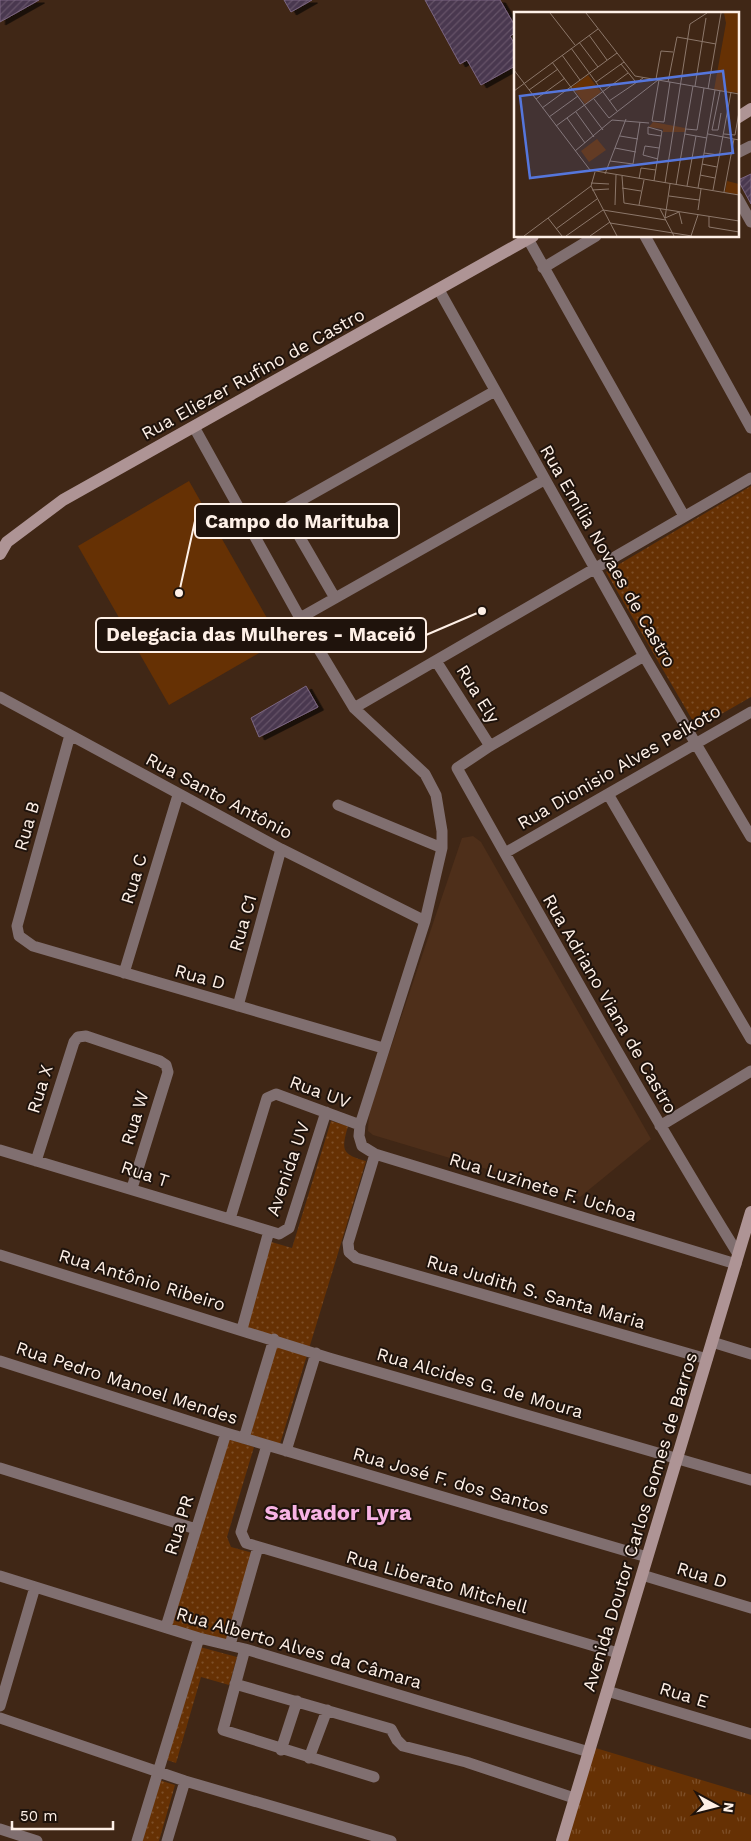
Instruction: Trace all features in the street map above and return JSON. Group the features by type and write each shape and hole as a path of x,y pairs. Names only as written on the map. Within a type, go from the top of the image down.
{"street":[{"path":"738,117 751,110"},
{"path":"738,152 751,146"},
{"path":"738,199 751,222"},
{"path":"530,238 543,268 684,516"},
{"name":"Rua Eliezer Rufino de Castro","path":"0,554 4,544 63,500 530,238"},
{"path":"543,268 593,238"},
{"path":"647,238 751,428"},
{"name":"Rua Emília Novaes de Castro","path":"439,290 644,656 751,837"},
{"path":"250,529 495,392"},
{"path":"194,427 300,618 354,708 425,774 436,795 442,831 442,848 425,921 360,1125 359,1136 362,1146 375,1154"},
{"path":"354,708 751,478"},
{"path":"300,618 544,480"},
{"path":"284,510 335,598"},
{"path":"490,746 644,656"},
{"name":"Rua Ely","path":"436,661 490,746"},
{"name":"Rua Santo Antônio","path":"0,697 282,849 425,921"},
{"name":"Rua Dionisio Alves Peikoto","path":"505,853 751,712"},
{"name":"Rua B","path":"17,926 70,735"},
{"name":"Rua Adriano Viana de Castro","path":"490,746 457,768 737,1259"},
{"name":"Rua C","path":"124,973 178,794"},
{"path":"608,794 751,1039"},
{"path":"338,805 442,848"},
{"name":"Rua C1","path":"238,1006 282,849"},
{"name":"Rua D","path":"17,926 19,936 33,946 383,1048"},
{"name":"Rua W","path":"86,1036 160,1061 166,1065 168,1072 132,1188"},
{"name":"Rua X","path":"36,1161 74,1042 78,1037 86,1036"},
{"path":"660,1126 751,1071"},
{"name":"Rua UV","path":"230,1219 267,1098 276,1094 360,1125"},
{"name":"Avenida UV","path":"274,1232 289,1228 326,1112"},
{"name":"Rua T","path":"0,1150 274,1232"},
{"name":"Rua Judith S. Santa Maria","path":"375,1154 348,1243 349,1252 356,1258 707,1360"},
{"name":"Rua Luzinete F. Uchoa","path":"375,1154 737,1259"},
{"name":"Avenida Doutor Carlos Gomes de Barros","path":"562,1841 737,1259 749,1229 751,1212"},
{"path":"242,1329 274,1232"},
{"name":"Rua Antônio Ribeiro","path":"0,1255 274,1339"},
{"path":"244,1438 274,1339"},
{"name":"Rua Alcides G. de Moura","path":"274,1339 316,1353 677,1457"},
{"path":"712,1342 751,1354"},
{"path":"286,1451 316,1353"},
{"name":"Rua Pedro Manoel Mendes","path":"0,1361 244,1438"},
{"name":"Rua PR","path":"166,1627 226,1433"},
{"name":"Rua José F. dos Santos","path":"244,1438 647,1558"},
{"name":"Rua Liberato Mitchell","path":"267,1445 241,1532 241,1536 246,1543 618,1653"},
{"path":"677,1457 751,1480"},
{"path":"0,1468 196,1529"},
{"path":"230,1645 258,1548"},
{"name":"Rua D","path":"642,1575 751,1608"},
{"name":"Rua Alberto Alves da Câmara","path":"0,1576 199,1638 245,1649 588,1752"},
{"path":"0,1706 35,1587"},
{"path":"137,1841 199,1638"},
{"path":"245,1649 223,1725 223,1730 226,1733 374,1777"},
{"path":"235,1684 392,1728 397,1740 403,1746 466,1762 574,1798"},
{"name":"Rua E","path":"607,1691 751,1734"},
{"path":"281,1750 297,1701"},
{"path":"309,1758 327,1710"},
{"path":"0,1718 185,1781 391,1841"},
{"path":"167,1841 185,1781"},
{"path":"0,1829 37,1841"}],"shaded area":[{"path":"473,836 481,842 651,1139 580,1197 373,1135 368,1131 369,1112 462,838"}],"green space":[{"path":"189,481 280,641 169,705 78,546"},
{"path":"751,486 751,697 697,728 606,572"},
{"path":"331,1121 348,1126 344,1141 345,1150 352,1156 366,1161 280,1444 248,1434 278,1337 245,1327 268,1241 292,1248"},
{"path":"228,1439 254,1447 227,1537 231,1547 253,1553 225,1643 170,1626"},
{"path":"200,1647 237,1657 229,1685 201,1677 176,1763 167,1760"},
{"path":"589,1746 751,1795 751,1841 563,1841"},
{"path":"159,1780 175,1785 159,1841 142,1841"}],"building":[{"path":"0,0 39,0 0,22"},
{"path":"284,0 312,0 291,12"},
{"path":"425,0 500,0 514,24 514,34 510,36 514,43 514,67 481,85 467,60 460,64"},
{"path":"751,174 751,204 738,180"},
{"path":"306,686 318,707 259,737 251,718"}],"place":[{"name":"Campo do Marituba","path":"179,593"},
{"name":"Delegacia das Mulheres - Maceió","path":"482,611"}],"district":[{"name":"Salvador Lyra","path":"338,1512"}]}
